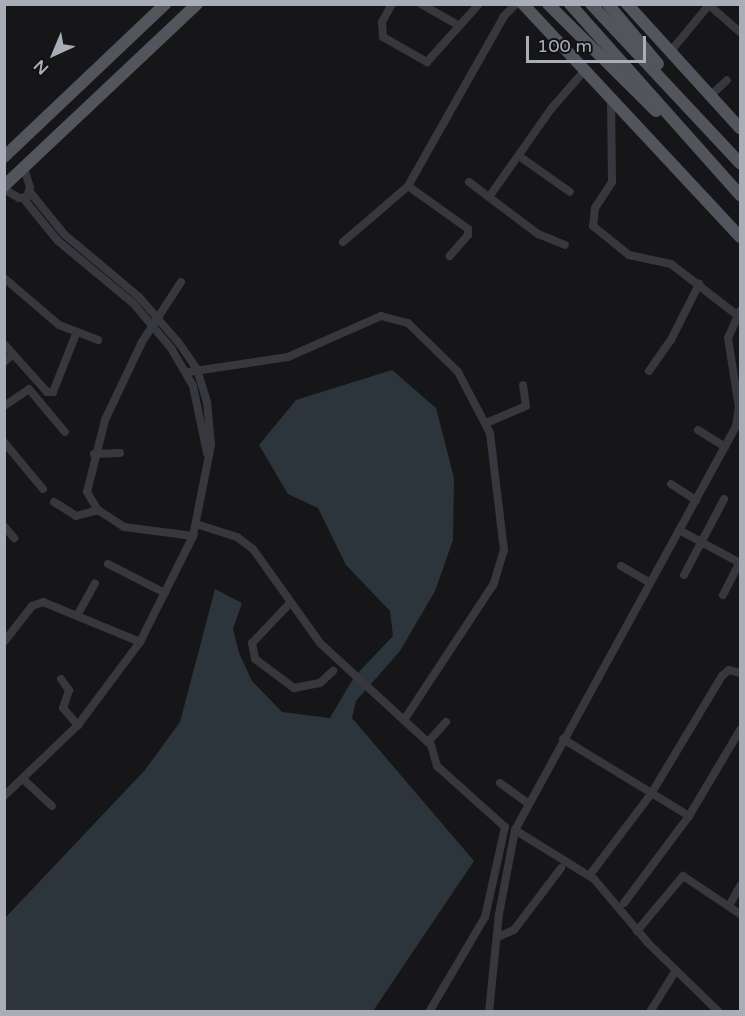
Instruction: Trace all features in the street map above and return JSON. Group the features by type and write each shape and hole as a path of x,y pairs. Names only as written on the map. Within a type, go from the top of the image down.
{"main road":[{"path":"4,157 165,4"},
{"path":"4,188 197,4"},
{"path":"523,4 741,237"},
{"path":"548,4 699,150"},
{"path":"570,4 741,195"},
{"path":"591,4 741,162"},
{"path":"608,4 715,136"},
{"path":"627,4 741,128"}],"street":[{"path":"392,4 382,22 383,37 419,61 434,59 458,25 479,4"},
{"path":"421,4 458,25"},
{"path":"343,242 408,186 504,16 516,4"},
{"path":"670,52 709,4 741,32"},
{"path":"489,197 585,70"},
{"path":"710,96 727,80"},
{"path":"489,1011 515,830 725,447 738,418 728,338 739,313 671,264 629,255 593,226 595,208 612,182 611,98"},
{"path":"519,156 570,192"},
{"path":"4,796 24,780 78,724 140,642 193,536 207,453 208,409 197,369 157,316 64,234 30,192 24,168"},
{"path":"469,182 538,234 565,245"},
{"path":"408,186 468,229 468,235 450,256"},
{"path":"4,188 23,198 58,241 153,326 188,372 207,453"},
{"path":"23,198 30,192"},
{"path":"4,278 59,325 76,334 98,340"},
{"path":"181,282 157,316 105,420 94,454 87,492 98,510 124,527 193,536"},
{"path":"649,371 671,340 699,284"},
{"path":"188,372 288,357 370,318 395,318 425,337 451,364 486,423 504,530 498,574 447,659 404,720"},
{"path":"4,344 47,392 53,392 76,334"},
{"path":"4,362 13,354"},
{"path":"486,423 526,406 523,386"},
{"path":"4,406 29,389 64,432"},
{"path":"698,430 725,447"},
{"path":"4,442 43,489"},
{"path":"94,454 120,453"},
{"path":"671,484 696,500"},
{"path":"684,575 724,499"},
{"path":"54,502 76,516 98,510"},
{"path":"196,524 237,537 253,549 320,643 428,742 437,766 506,830 485,917 429,1011"},
{"path":"4,526 14,538"},
{"path":"679,530 740,562 723,595"},
{"path":"108,564 165,593"},
{"path":"621,566 650,583"},
{"path":"78,614 95,583"},
{"path":"4,642 36,603 78,614 140,642"},
{"path":"290,603 252,643 255,659 294,688 320,683 333,671"},
{"path":"592,872 651,794 722,676 729,670 741,673"},
{"path":"61,679 69,690 63,708 78,724"},
{"path":"428,742 446,722"},
{"path":"624,903 689,816 741,730"},
{"path":"563,739 689,816"},
{"path":"24,780 52,806"},
{"path":"500,783 528,803"},
{"path":"515,830 594,879 637,931 719,1011"},
{"path":"498,937 514,930 561,868"},
{"path":"637,931 683,876 741,914"},
{"path":"729,906 741,886"},
{"path":"650,1011 676,970"}],"shaded area":[{"path":"392,370 436,408 454,478 453,540 435,591 400,651 356,701 352,718 474,861 373,1011 5,1012 5,918 145,770 180,722 215,589 242,603 233,629 239,653 252,681 282,712 330,718 354,677 393,636 390,611 346,565 318,508 288,494 259,445 296,400"}]}
